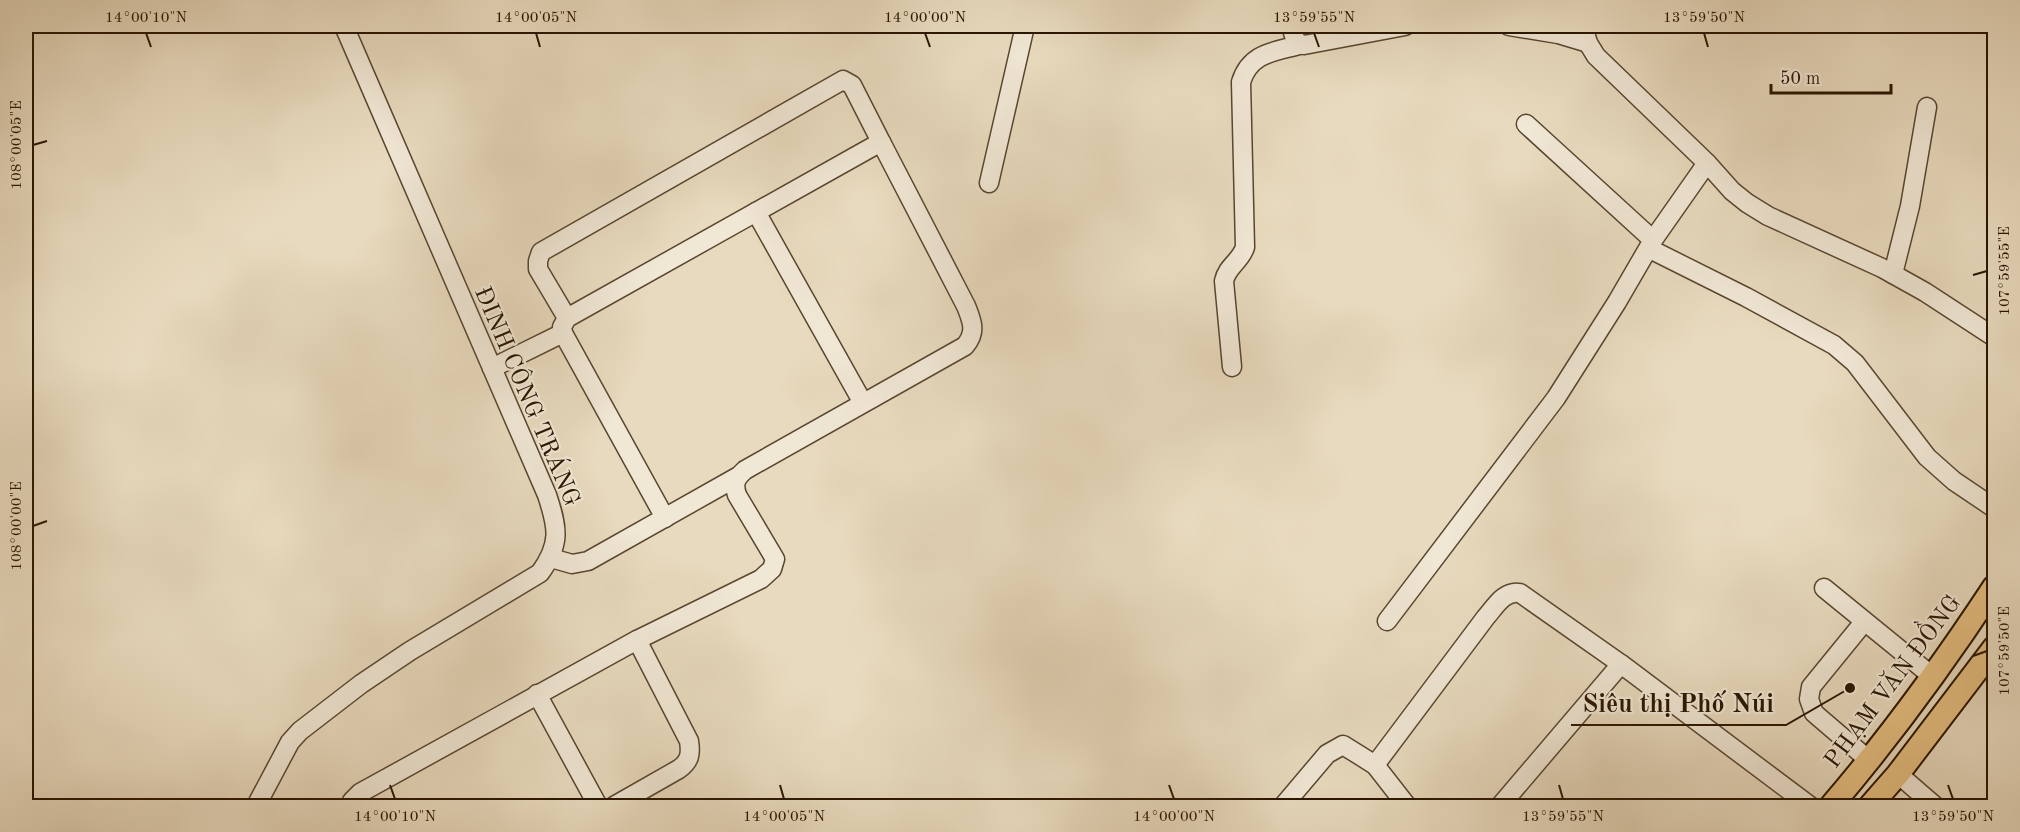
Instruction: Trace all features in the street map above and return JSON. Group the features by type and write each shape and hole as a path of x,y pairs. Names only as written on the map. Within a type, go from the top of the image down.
{"main road":[{"name":"PHẠM VĂN ĐỒNG","path":"1831,807 1870,761 1958,642 1995,587"},
{"path":"1870,807 1991,661"}],"street":[{"name":"ĐINH CÔNG TRÁNG","path":"344,26 547,495 556,522 556,542 551,558"},
{"path":"989,183 1025,26"},
{"path":"1291,26 1299,45"},
{"path":"1232,367 1224,280 1228,268 1240,257 1245,247 1241,82 1244,70 1257,58 1299,45 1405,26"},
{"path":"1509,26 1558,34 1585,34 1596,56 1608,69 1707,163 1732,191 1768,216 1893,274 1995,337"},
{"path":"256,807 290,742 300,731 361,684 410,651 540,573 551,558 572,564 588,561 665,518 737,477 745,470 965,346 973,333 973,324 966,306 852,85 843,80 541,252 537,261 538,269 565,326 665,518"},
{"path":"1893,274 1910,206 1927,107"},
{"path":"1526,124 1651,244 1834,345 1855,363 1928,457 1954,481 1995,508"},
{"path":"492,368 756,212 881,142"},
{"path":"1387,621 1556,398 1651,244 1707,163"},
{"path":"756,212 863,403"},
{"path":"351,807 352,801 360,793 537,694 637,640 761,579 772,569 775,559 737,495 734,486 737,477"},
{"path":"1824,588 1932,676"},
{"path":"1375,765 1486,617 1506,595 1512,592 1520,593 1621,664 1810,807"},
{"path":"1864,622 1811,687 1809,699 1814,713 1870,761"},
{"path":"614,806 679,769 688,762 691,752 689,741 637,640"},
{"path":"1500,807 1621,664"},
{"path":"537,694 597,807"},
{"path":"1283,807 1327,754 1342,745 1375,765 1407,807"},
{"path":"1898,774 1935,807"}],"place":[{"name":"Siêu thị Phố Núi","path":"1850,688"}]}
